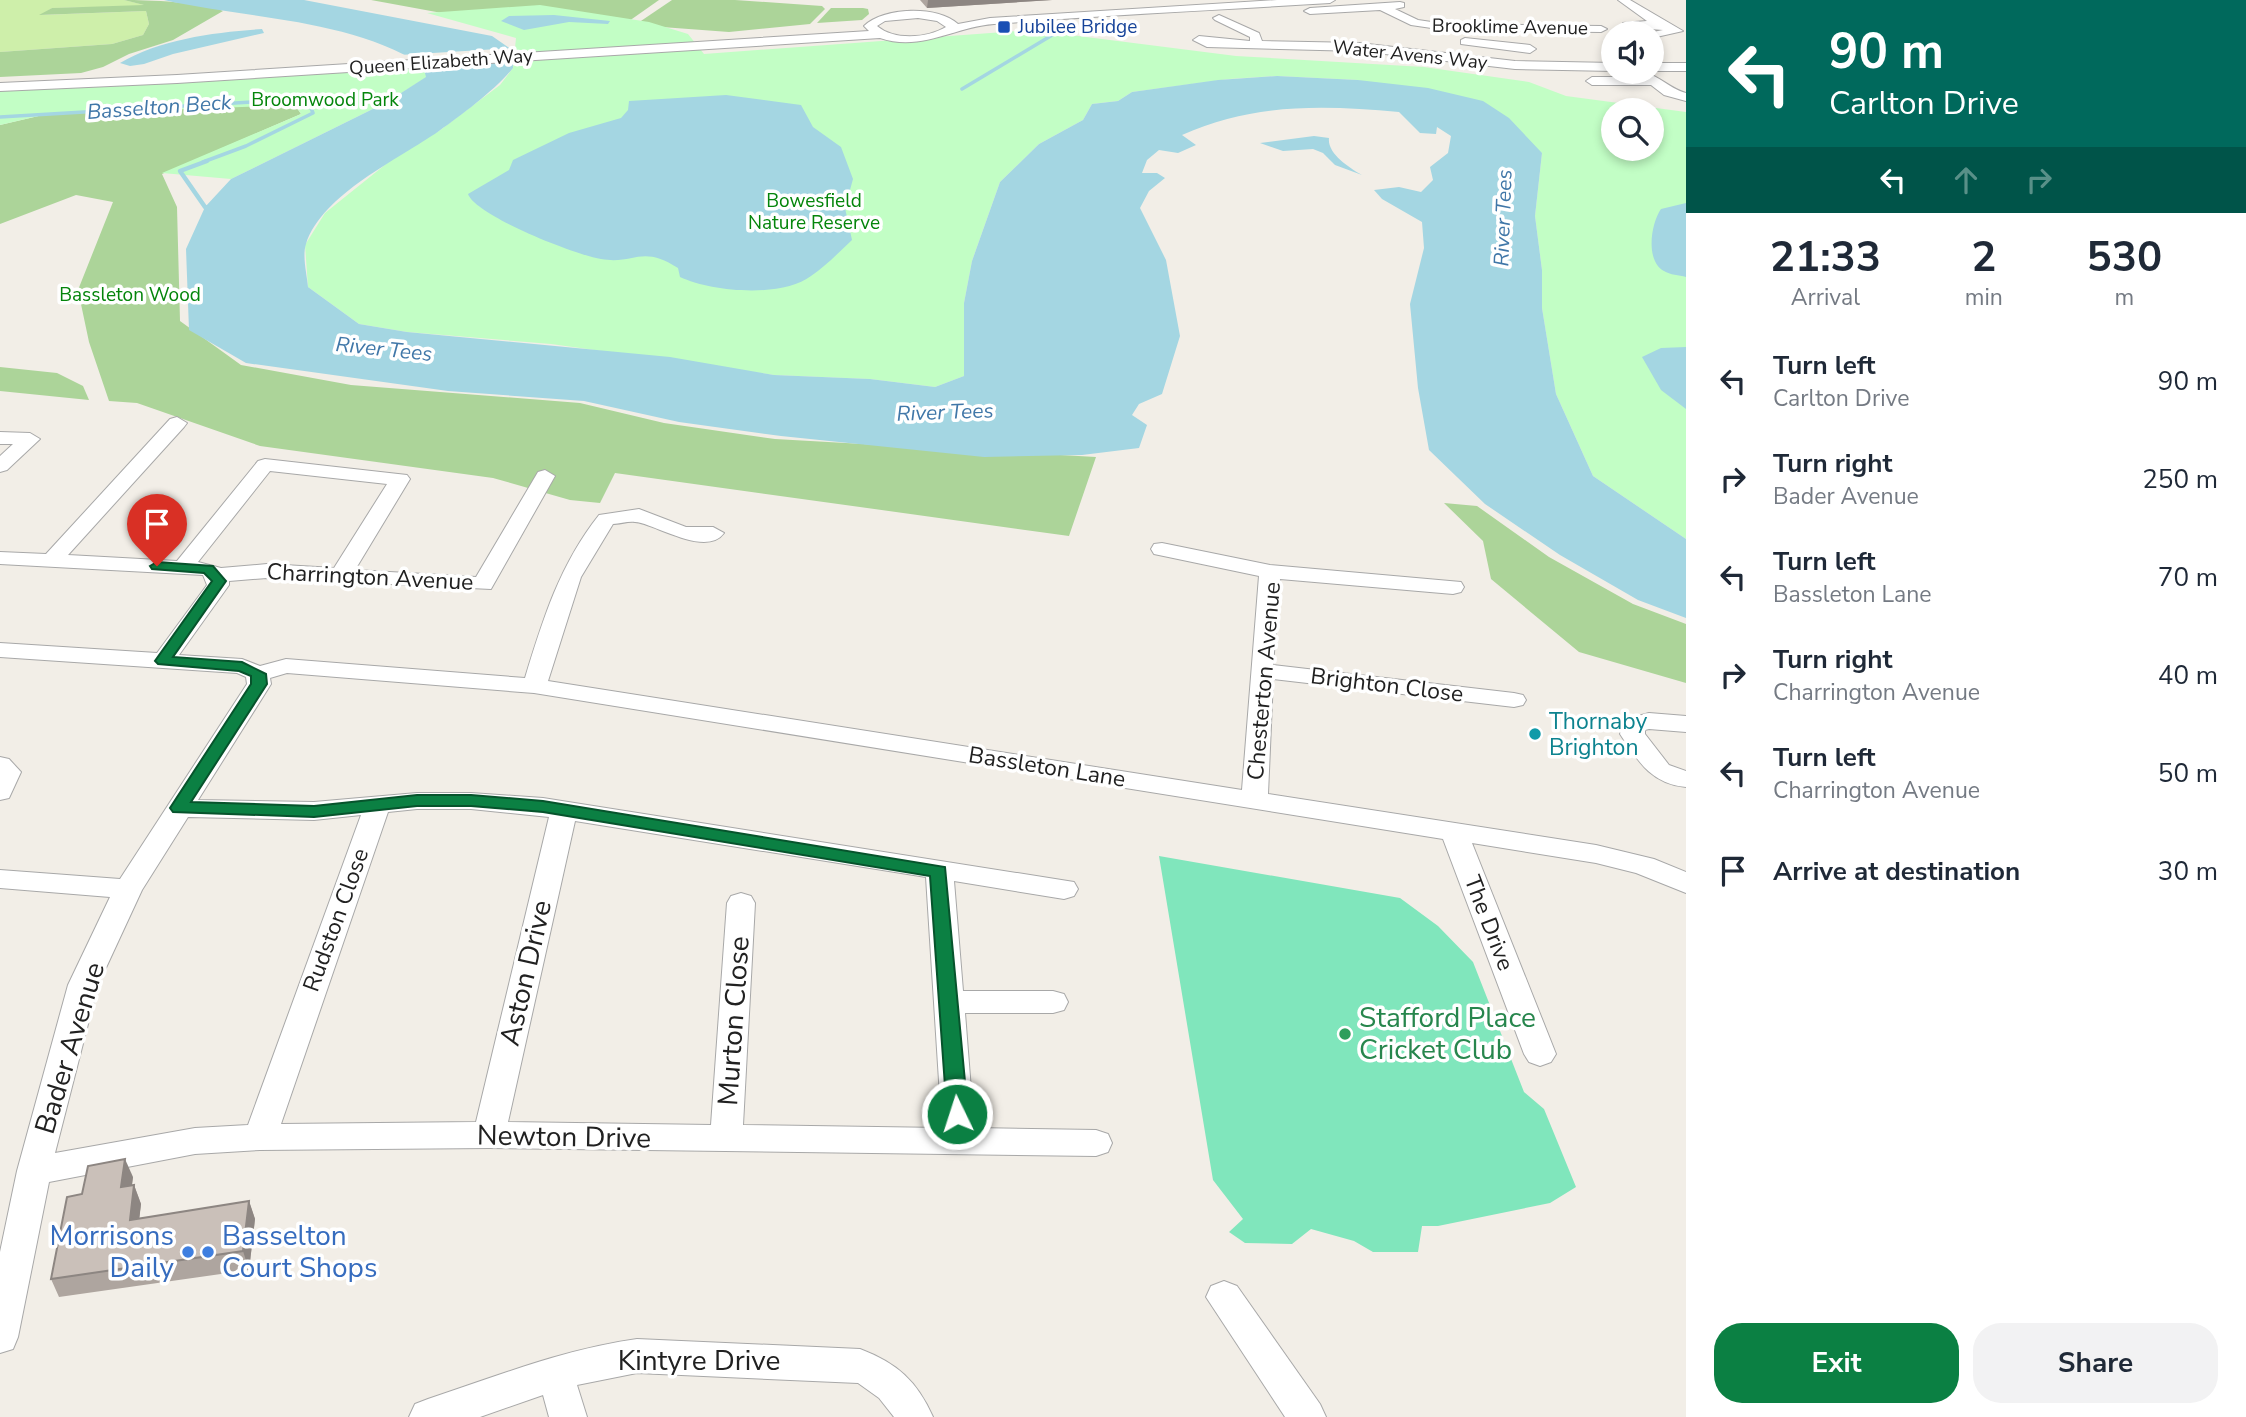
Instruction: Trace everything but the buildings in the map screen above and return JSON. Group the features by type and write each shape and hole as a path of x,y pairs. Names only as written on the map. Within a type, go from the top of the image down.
{"street":[{"path":"940,18 1271,0"},
{"name":"Queen Elizabeth Way","path":"558,51 882,34 919,38 989,21 1329,0"},
{"path":"1617,2 1630,21"},
{"path":"1617,2 1649,21"},
{"path":"1139,24 1219,18 1315,16 1400,5"},
{"name":"Brooklime Avenue","path":"1381,6 1415,23 1458,28 1601,29"},
{"name":"Queen Elizabeth Way","path":"0,87 373,64 848,29 870,25 877,20 894,16 940,18"},
{"path":"1315,16 1329,20 1342,19"},
{"path":"940,18 952,24 952,29"},
{"path":"1219,18 1250,31 1255,35 1257,44"},
{"path":"870,25 873,30 882,34"},
{"path":"1458,28 1465,42 1459,58"},
{"path":"1664,38 1683,56 1664,63"},
{"path":"1465,42 1529,48"},
{"name":"Water Avens Way","path":"1204,43 1359,47 1522,66 1601,67"},
{"name":"Queen Elizabeth Way","path":"0,82 373,64"},
{"path":"1571,66 1583,78 1601,81"},
{"path":"1658,84 1668,92 1686,97"},
{"path":"52,560 177,423"},
{"path":"0,438 30,439 0,466"},
{"path":"183,567 265,465 400,479 340,577"},
{"name":"Charrington Avenue","path":"0,558 183,567 208,569 217,575 268,571 482,584 545,476"},
{"path":"534,686 557,608 596,530 606,519 639,515 680,540 713,533"},
{"path":"1162,549 1270,572"},
{"name":"Chesterton Avenue","path":"1255,801 1261,671 1270,572 1453,587"},
{"path":"163,661 218,585 217,575"},
{"name":"Bassleton Lane","path":"0,650 242,666 258,674 286,667 401,680 440,679 534,686 1596,854 1644,866 1686,883"},
{"name":"Brighton Close","path":"1261,671 1514,700"},
{"name":"Bader Avenue","path":"0,1337 6,1276 83,985 128,889 259,684 258,674"},
{"path":"1686,723 1649,721 1633,725 1632,734 1657,770 1677,780 1686,779"},
{"path":"0,765 8,772 0,792"},
{"path":"179,808 314,811 417,801 471,801 564,811 1065,889"},
{"name":"Rudston Close","path":"260,1137 377,806"},
{"name":"Aston Drive","path":"489,1135 564,811"},
{"name":"The Drive","path":"1454,832 1540,1054"},
{"path":"939,871 959,1142"},
{"path":"0,879 128,889"},
{"name":"Murton Close","path":"726,1139 741,903"},
{"path":"950,1002 1053,1003"},
{"name":"Newton Drive","path":"34,1171 195,1141 260,1137 489,1135 1096,1143"},
{"path":"1224,1297 1307,1417"},
{"name":"Kintyre Drive","path":"428,1417 555,1374 600,1361 637,1356 838,1363 878,1373 894,1385 914,1417"},
{"path":"555,1374 568,1417"}],"green space":[{"path":"0,0 124,0 149,6 52,8 41,15 146,11 149,24 143,35 112,44 0,52"},
{"path":"124,0 191,4 223,11 173,40 129,54 103,67 81,73 0,77 0,52 112,44 143,35 149,24 146,11 39,15 52,8 144,5"},
{"path":"371,0 659,0 622,26 480,20"},
{"path":"672,0 735,0 822,6 825,9 810,24 729,32 635,25"},
{"name":"Bowesfield Nature Reserve","path":"540,5 649,22 688,34 704,54 1031,30 1236,56 1424,67 1529,82 1566,96 1601,101 1601,161 1664,161 1664,109 1686,112 1686,539 1593,476 1556,394 1542,308 1542,270 1535,216 1542,153 1358,80 1277,76 1229,79 1132,92 1118,101 1092,104 1083,120 1039,144 1000,182 972,261 964,303 964,376 935,387 870,379 774,375 551,344 407,332 359,324 308,287 305,245 325,213 401,152 439,131 500,85 513,68 516,38 427,13"},
{"path":"831,8 863,8 868,9 869,14 862,20 817,23"},
{"name":"Broomwood Park","path":"423,65 427,77 387,102 231,179 162,173 301,114 295,105 47,114 0,125 0,89"},
{"name":"Bassleton Wood","path":"279,103 295,105 301,114 162,174 177,207 180,321 241,365 351,385 580,403 664,423 775,439 1096,457 1069,536 615,473 600,503 570,500 493,478 260,446 137,403 109,401 89,342 78,290 113,202 76,195 0,224 0,125 47,114"},
{"name":"Bassleton Wood","path":"0,367 57,373 83,386 89,400 0,391"},
{"path":"1444,503 1477,506 1549,557 1633,604 1686,624 1686,683 1579,652 1491,579 1483,541"},
{"name":"Stafford Place Cricket Club","path":"1159,856 1400,898 1438,926 1473,962 1524,1092 1544,1109 1576,1187 1550,1203 1438,1226 1422,1226 1418,1252 1373,1252 1354,1241 1311,1229 1292,1244 1245,1243 1229,1232 1243,1219 1213,1180"}],"water":[{"name":"River Tees","path":"164,0 304,0 492,36 512,50 513,68 488,93 439,131 364,179 328,209 315,226 305,249 308,287 359,324 407,332 670,357 774,375 870,379 935,387 964,376 964,303 972,261 1000,182 1039,144 1083,120 1092,104 1118,101 1132,92 1218,80 1277,76 1358,80 1428,88 1483,101 1509,118 1542,153 1535,216 1542,270 1542,308 1556,394 1593,476 1686,539 1686,618 1638,600 1560,555 1485,504 1429,450 1418,388 1410,304 1424,248 1422,222 1382,199 1374,190 1399,187 1421,192 1433,180 1430,167 1448,153 1451,136 1437,127 1436,134 1420,133 1399,112 1343,108 1289,109 1235,117 1209,125 1182,135 1196,145 1178,153 1159,150 1147,160 1142,173 1157,173 1165,178 1149,191 1140,208 1166,260 1180,336 1162,394 1139,404 1132,415 1147,425 1139,448 1082,455 984,457 781,436 679,422 584,401 448,391 246,363 189,330 186,249 205,207 231,179 387,102 426,77 423,65 393,49 362,38 296,22"},
{"path":"554,15 610,21 608,24 569,22 524,30 501,21 509,16"},
{"path":"262,29 264,33 173,54 144,64 130,66 120,63 170,42"},
{"path":"726,95 801,105 813,127 841,147 853,179 845,208 852,240 822,268 798,283 765,290 728,289 680,277 678,268 655,257 613,260 588,256 507,223 475,203 468,194 509,170 513,160 569,133 621,118 628,110 629,101"},
{"path":"1314,136 1329,138 1329,144 1335,154 1362,175 1335,165 1323,153 1313,149 1283,151 1260,143"},
{"path":"1686,203 1686,277 1669,273 1658,266 1652,251 1652,242 1657,215 1661,209"},
{"path":"1686,347 1686,409 1661,390 1642,357 1661,348"}],"pier":[{"path":"515,48 516,59 417,66 400,55"}],"waterway":[{"path":"962,89 1054,34"},
{"name":"Basselton Beck","path":"0,117 267,101 309,103 313,113 246,146 203,162"},
{"name":"Basselton Beck","path":"207,161 180,171 205,207 211,209"}],"place":[{"name":"Jubilee Bridge","path":"1004,27"},
{"name":"Thornaby Brighton","path":"1535,734"},
{"name":"Stafford Place Cricket Club","path":"1345,1034"},
{"name":"Morrisons Daily","path":"188,1252"},
{"name":"Basselton Court Shops","path":"208,1252"}],"route":[{"path":"157,566 208,569 217,575 219,581 163,661 242,666 258,674 259,684 179,808 314,811 417,801 471,801 543,807 939,871 957,1114"}]}
